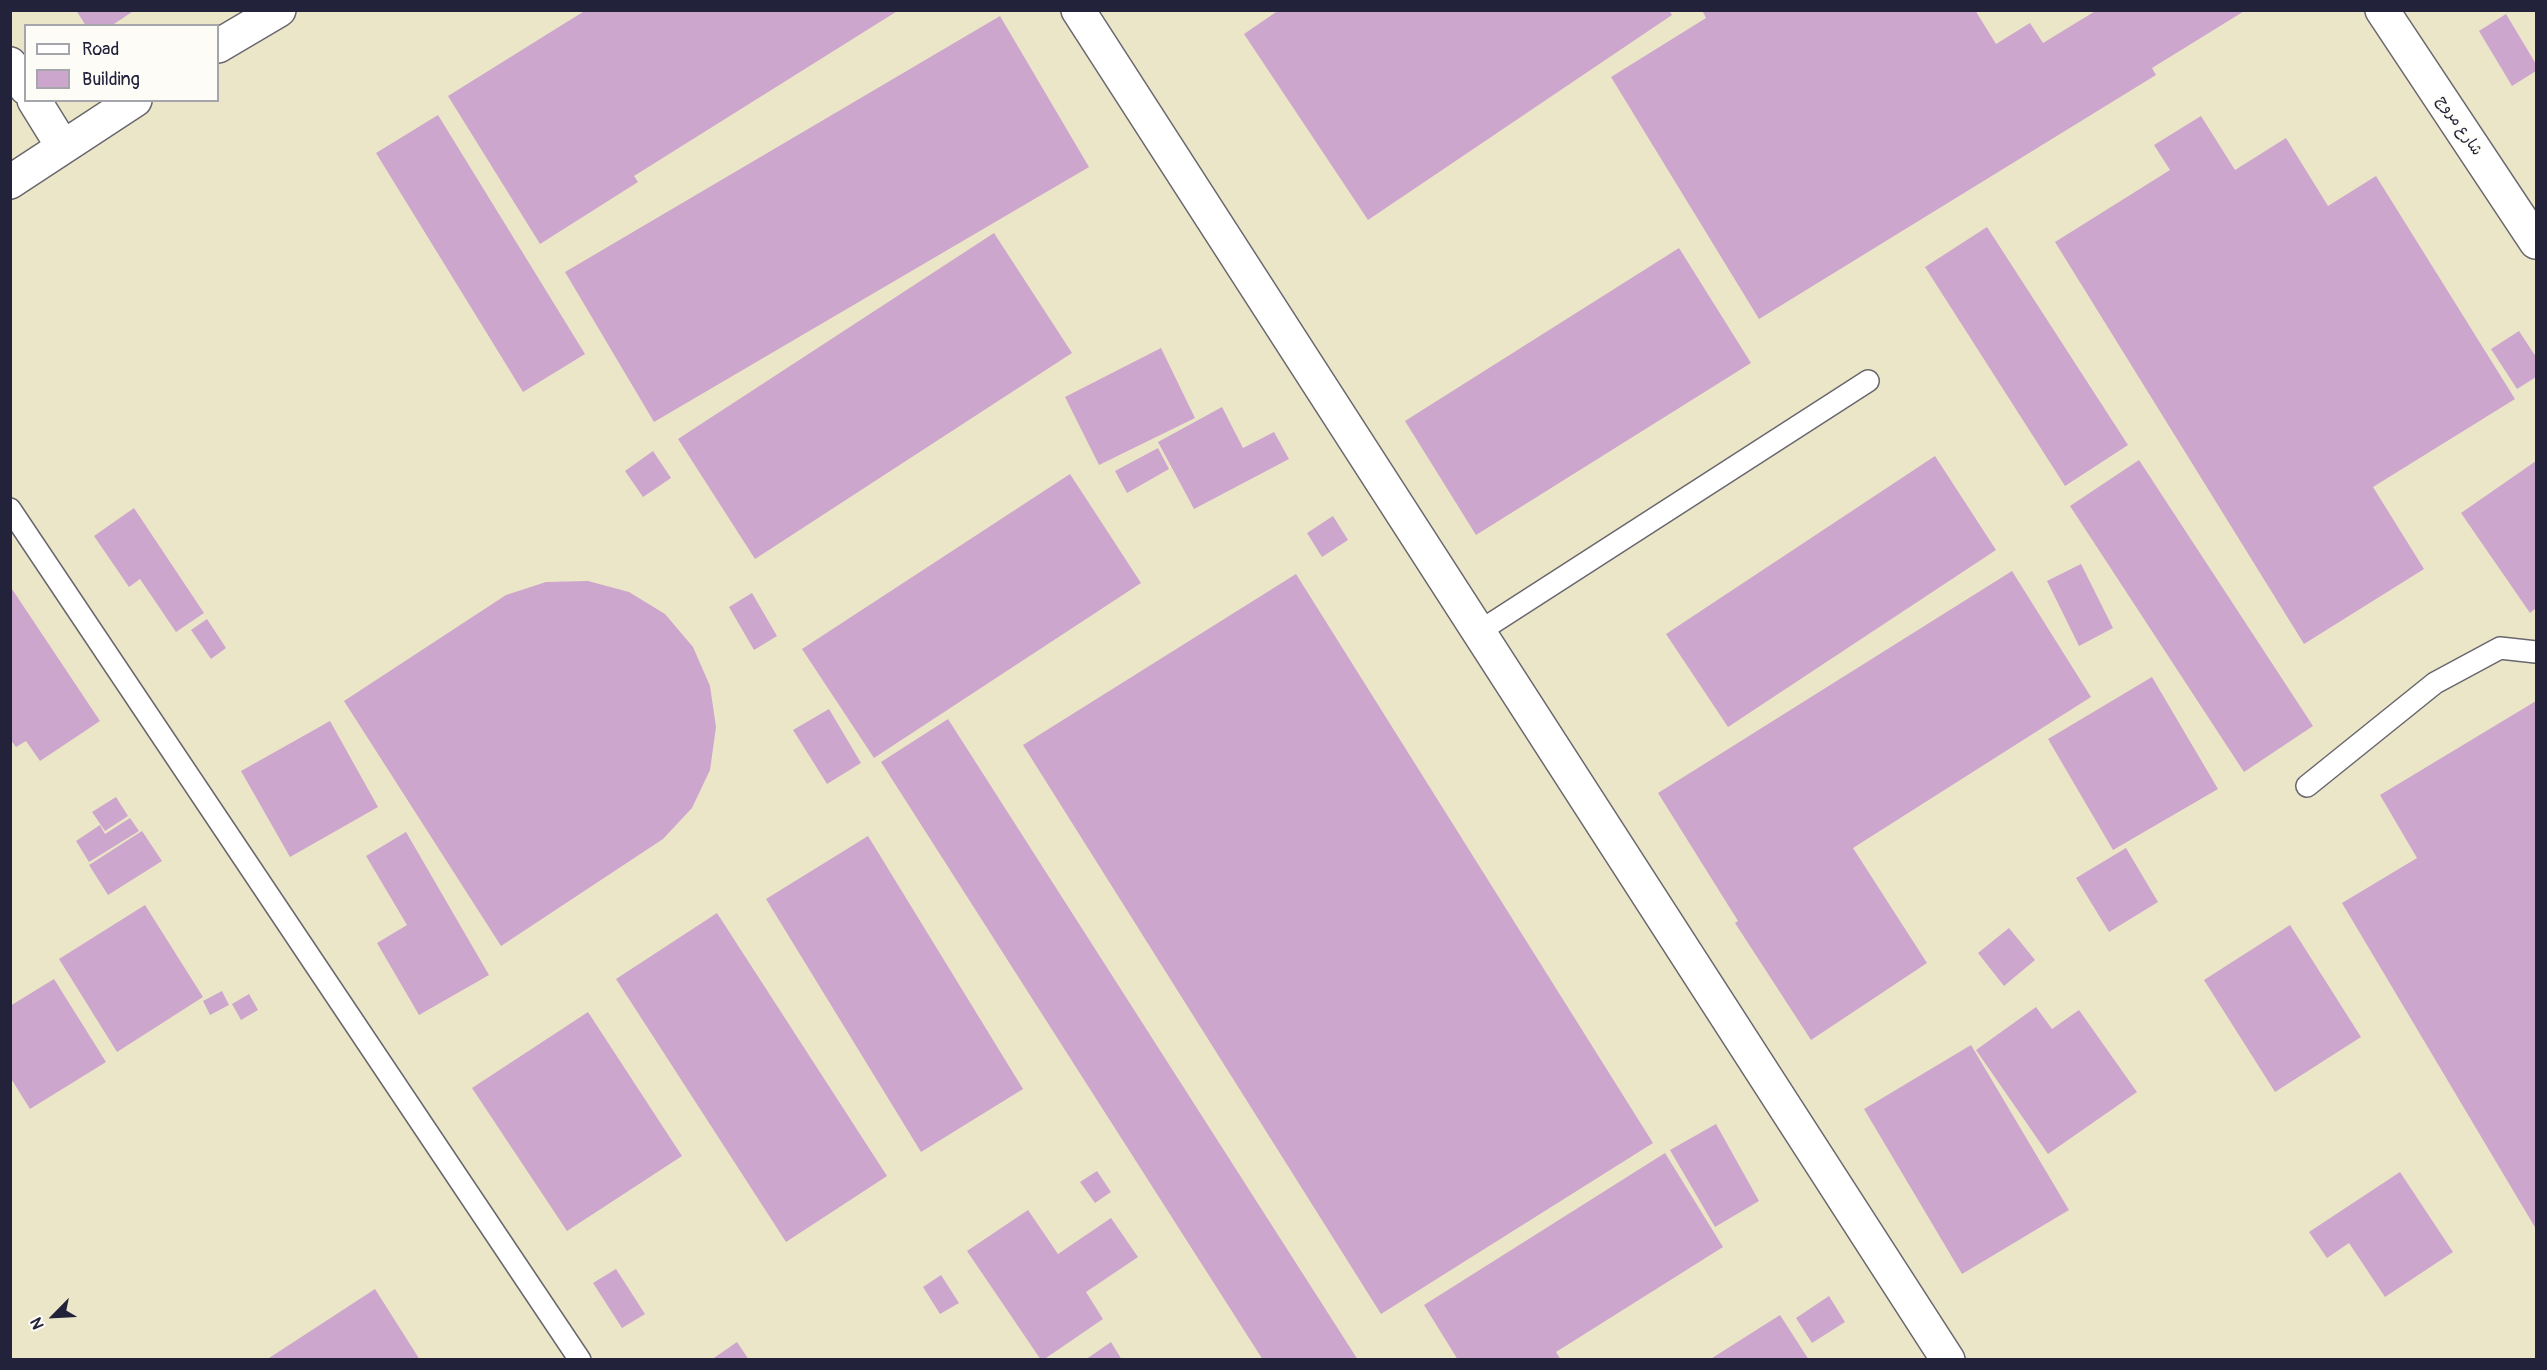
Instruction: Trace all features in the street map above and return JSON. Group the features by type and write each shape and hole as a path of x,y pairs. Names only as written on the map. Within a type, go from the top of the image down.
{"street":[{"path":"219,45 279,10"},
{"path":"1078,10 1948,1359"},
{"name":"شارع مروج","path":"2382,10 2536,242"},
{"path":"10,64 24,85"},
{"path":"35,102 63,147"},
{"path":"10,182 132,102"}],"lane":[{"path":"1480,631 1868,381"},
{"path":"10,509 580,1359"},
{"path":"2307,786 2435,683 2500,648 2536,652"}],"building":[{"path":"76,10 135,10 114,24 85,24"},
{"path":"586,10 899,10 634,176 638,182 540,244 448,96"},
{"path":"1279,10 1669,10 1672,15 1368,220 1244,34"},
{"path":"1702,10 1975,10 1996,44 2030,23 2043,43 2097,10 2246,10 2152,68 2156,75 1759,319 1611,77 1706,18"},
{"path":"2506,14 2536,64 2536,71 2512,86 2479,31"},
{"path":"1000,16 1089,167 654,422 565,272"},
{"path":"438,115 585,354 523,392 376,153"},
{"path":"2201,116 2235,170 2286,138 2328,206 2376,176 2515,399 2373,487 2424,569 2304,644 2055,242 2170,170 2154,145"},
{"path":"1987,227 2128,445 2065,486 1925,267"},
{"path":"994,233 1072,353 755,559 678,439"},
{"path":"1679,248 1751,363 1476,535 1405,421"},
{"path":"2519,331 2536,357 2536,377 2517,389 2491,349"},
{"path":"1161,348 1195,418 1099,465 1065,397"},
{"path":"1222,407 1243,448 1274,432 1289,459 1194,509 1158,442"},
{"path":"1158,448 1169,469 1127,493 1115,471"},
{"path":"653,451 671,478 643,497 625,471"},
{"path":"1935,456 1996,550 1728,727 1666,634"},
{"path":"2139,460 2313,726 2244,772 2070,506"},
{"path":"2536,461 2536,608 2530,613 2461,513"},
{"path":"1070,474 1141,583 874,758 802,649"},
{"path":"134,508 204,613 176,632 140,579 129,587 94,536"},
{"path":"1333,516 1348,540 1322,557 1307,533"},
{"path":"2081,564 2113,628 2079,646 2047,581"},
{"path":"2012,571 2091,697 1853,848 1927,963 1811,1040 1735,923 1738,921 1658,793"},
{"path":"1296,574 1653,1143 1381,1314 1023,745"},
{"path":"588,581 629,592 665,614 693,647 710,686 716,727 710,770 692,808 663,839 501,946 344,701 506,595 546,582"},
{"path":"10,586 100,721 40,761 26,741 16,747 10,739"},
{"path":"752,593 777,636 754,650 729,607"},
{"path":"207,619 226,648 211,659 191,630"},
{"path":"2152,677 2218,789 2113,850 2048,739"},
{"path":"2536,701 2536,1229 2342,903 2417,858 2380,795"},
{"path":"829,709 861,763 827,784 793,730"},
{"path":"948,719 1358,1360 1263,1360 881,762"},
{"path":"330,721 378,807 290,857 241,771"},
{"path":"116,797 128,816 105,831 92,812"},
{"path":"130,818 139,831 89,862 76,841 100,825 105,834"},
{"path":"142,831 162,861 108,895 89,865"},
{"path":"406,832 489,975 419,1015 377,943 407,925 366,856"},
{"path":"868,836 1023,1089 921,1152 766,899"},
{"path":"2126,848 2158,902 2109,932 2076,878"},
{"path":"145,905 203,997 117,1052 59,959"},
{"path":"717,913 887,1176 786,1242 616,979"},
{"path":"2290,925 2361,1037 2275,1092 2204,980"},
{"path":"2009,928 2035,960 2004,986 1978,953"},
{"path":"54,979 106,1062 30,1109 10,1077 10,1006"},
{"path":"222,991 229,1005 210,1015 203,1001"},
{"path":"249,994 258,1010 241,1020 232,1004"},
{"path":"2036,1007 2052,1029 2079,1010 2137,1092 2048,1154 1976,1050"},
{"path":"588,1012 682,1156 567,1231 472,1088"},
{"path":"1971,1045 2069,1210 1962,1274 1864,1109"},
{"path":"1716,1124 1759,1201 1715,1227 1670,1150"},
{"path":"1665,1153 1723,1247 1556,1352 1561,1360 1458,1360 1424,1305"},
{"path":"1097,1171 1111,1192 1095,1203 1080,1182"},
{"path":"2400,1172 2453,1252 2385,1297 2349,1243 2327,1258 2309,1232"},
{"path":"1028,1210 1058,1254 1111,1218 1138,1257 1086,1292 1103,1319 1043,1360 967,1251"},
{"path":"616,1269 645,1314 622,1328 593,1283"},
{"path":"941,1275 959,1303 940,1314 923,1287"},
{"path":"375,1289 420,1360 266,1360"},
{"path":"1829,1296 1845,1322 1812,1343 1796,1318"},
{"path":"1780,1315 1809,1360 1709,1360"},
{"path":"737,1342 749,1360 711,1360"},
{"path":"1111,1342 1122,1360 1085,1360"}]}
